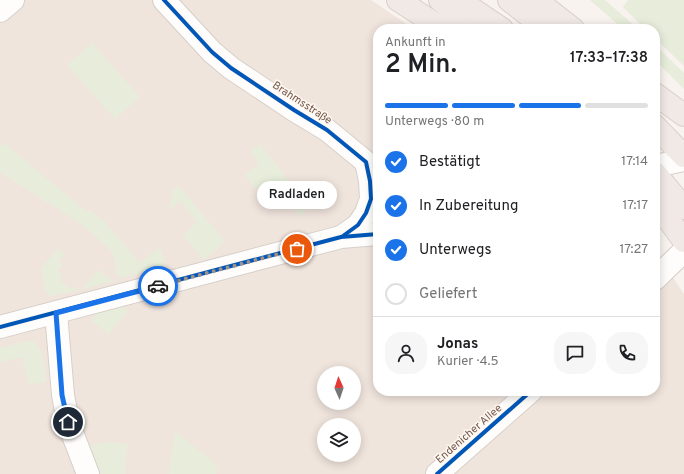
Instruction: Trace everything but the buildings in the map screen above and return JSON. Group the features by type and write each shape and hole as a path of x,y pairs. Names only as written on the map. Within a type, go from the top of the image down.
{"highway":[{"path":"398,0 435,24"},
{"path":"440,0 471,24"},
{"path":"459,0 495,24"},
{"path":"509,0 540,24"},
{"path":"536,0 567,24"},
{"path":"660,98 684,115"},
{"path":"660,131 684,156"},
{"path":"660,189 666,209 684,241"}],"street":[{"path":"0,11 13,0"},
{"name":"Brahmsstraße","path":"164,0 212,52 230,68 327,130 366,162 370,181 371,199 366,213 358,225 341,237"},
{"path":"660,165 684,160"},
{"path":"0,327 341,237 373,234"},
{"path":"661,273 684,251"},
{"path":"56,313 62,395 68,422 88,474"},
{"name":"Endenicher Allee","path":"437,474 525,396"}],"shaded area":[{"path":"0,0 371,0 407,24 373,24 373,396 660,396 660,258 684,294 684,474 0,474"}],"green space":[{"path":"590,0 605,0 632,24 617,24"},
{"path":"628,0 684,0 684,66 660,43 660,24 640,24 623,7"},
{"path":"92,43 140,97 115,119 67,65"},
{"path":"660,50 684,73 684,89 660,65"},
{"path":"4,143 86,211 89,210 104,221 140,263 158,248 161,251 165,265 122,278 115,272 116,262 110,249 81,224 0,172 0,147"},
{"path":"260,144 309,207 299,216 282,194 272,202 260,186 255,189 245,175 259,164 250,151"},
{"path":"179,186 225,241 204,260 183,235 197,222 180,201 169,210 174,189"},
{"path":"57,248 65,254 59,261 63,264 58,271 63,276 60,280 71,289 74,286 79,290 51,296 46,292 41,269"},
{"path":"98,270 113,281 82,289"},
{"path":"123,307 128,311 108,334 91,320 97,313"},
{"path":"27,341 33,342 41,350 46,382 29,384 22,357 0,362 0,348"},
{"path":"175,431 217,465 216,474 169,474"},
{"path":"106,442 127,444 125,474 101,474 90,446"}],"cycle path":[{"path":"164,0 212,52 231,68 327,130 366,162 370,181 371,199 366,213 358,225 343,236"},
{"path":"0,327 341,237 373,234"},
{"path":"437,474 525,396"}],"way so far":[{"path":"158,286 297,249"}],"place":[{"name":"Radladen","path":"297,249"}],"route":[{"path":"68,422 62,395 56,313 158,286"}]}
